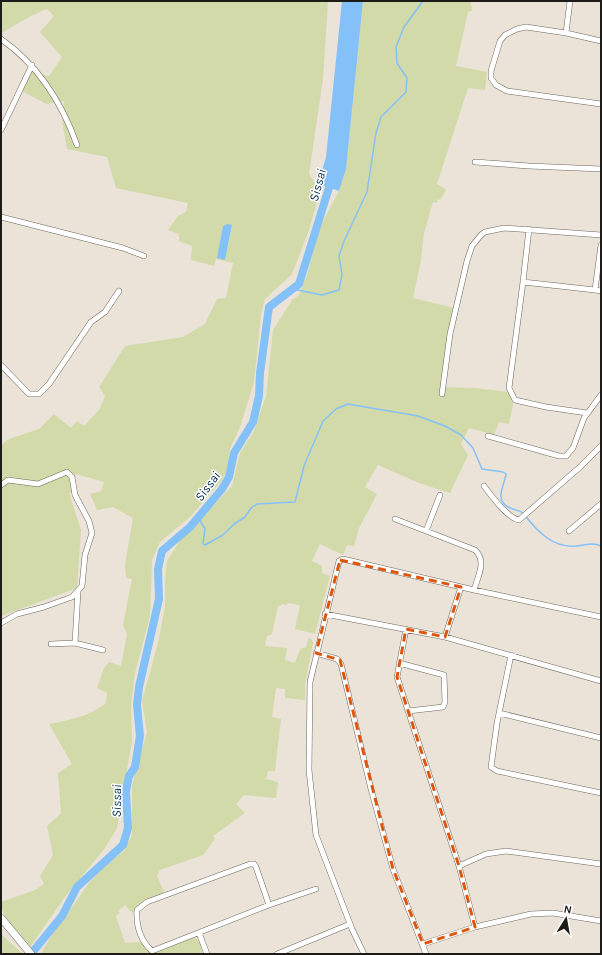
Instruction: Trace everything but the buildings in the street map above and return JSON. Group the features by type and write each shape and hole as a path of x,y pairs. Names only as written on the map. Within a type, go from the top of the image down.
{"street":[{"path":"566,33 570,1"},
{"path":"601,40 526,27 511,31 500,41 491,72 491,78 496,85 507,91 601,104"},
{"path":"1,39 32,65 59,104 77,145"},
{"path":"1,130 32,65"},
{"path":"474,162 601,169"},
{"path":"1,218 124,248 144,256"},
{"path":"442,394 450,334 472,246 480,235 504,228 601,236"},
{"path":"529,229 509,388 515,400 546,407 587,413"},
{"path":"595,290 601,245"},
{"path":"523,282 601,291"},
{"path":"1,365 28,394 39,394 49,384 92,322 105,312 118,291"},
{"path":"488,436 560,456 566,456 573,448 587,413 601,395"},
{"path":"484,486 511,517 519,520 601,446"},
{"path":"1,485 8,480 38,484 65,472 70,474 75,495 89,521 92,533 85,555 84,581 72,597 17,614 1,623"},
{"path":"426,531 440,495"},
{"path":"568,531 601,504"},
{"path":"395,519 475,550 480,554 482,561 474,590"},
{"path":"364,954 350,924 314,827 309,735 310,682 338,563 341,559 474,590 601,617"},
{"path":"445,637 461,587"},
{"path":"75,643 78,591"},
{"path":"325,614 445,637 601,681"},
{"path":"406,630 397,677 459,866 475,927"},
{"path":"51,644 75,643 103,650"},
{"path":"316,653 337,659 341,664 371,789 393,869 426,954"},
{"path":"511,655 499,713 491,763 493,769 601,793"},
{"path":"399,663 444,675 445,696 443,707 408,711"},
{"path":"499,713 601,738"},
{"path":"459,866 494,851 506,851 601,864"},
{"path":"269,905 256,867 250,864 147,902 137,910 136,920 144,943 152,952 269,905 316,889"},
{"path":"423,944 475,927 541,913 553,913 601,921"},
{"path":"1,918 31,954"},
{"path":"277,954 350,924"},
{"path":"199,933 207,954"}],"highlighted area":[{"path":"340,560 461,587 445,637 406,629 397,677 459,866 475,927 423,944 393,869 340,660 316,653"}],"green space":[{"path":"1,1 328,1 323,79 309,174 320,191 309,230 292,274 265,299 261,314 254,382 241,424 230,449 227,469 222,480 190,517 160,542 152,560 150,616 135,673 131,705 132,741 117,828 105,848 65,897 30,947 16,932 4,914 1,902 35,890 44,884 40,876 53,855 47,826 61,813 58,773 72,764 49,724 86,715 106,703 107,693 97,688 104,668 109,662 121,666 127,634 123,625 132,579 126,578 125,565 133,518 113,507 97,510 90,494 101,491 104,482 76,474 71,485 72,492 69,493 81,530 77,588 1,616 1,445 9,439 39,429 54,414 71,428 77,421 84,426 99,410 105,396 99,387 125,346 183,337 205,324 217,299 226,298 233,263 216,259 214,266 191,260 192,246 179,241 179,234 168,230 178,216 186,212 188,203 116,188 107,157 67,149 62,121 64,101 46,104 22,91 31,72 49,76 62,57 40,32 54,16 47,9 1,33","holes":["223,226 232,226 228,247 220,242"]},
{"path":"363,1 471,1 472,11 468,12 456,66 487,72 485,90 468,88 437,184 446,190 440,200 438,199 437,203 433,202 424,233 421,260 413,298 454,308 440,387 475,388 508,392 513,404 509,424 499,422 494,435 469,428 461,444 468,455 450,493 419,483 378,465 365,487 377,494 359,528 354,546 347,545 343,555 320,544 312,561 322,566 322,573 330,576 315,634 295,629 300,605 287,603 287,605 281,604 281,606 278,606 272,634 267,636 265,646 287,648 285,660 295,663 300,649 306,647 308,639 311,638 313,643 305,684 305,700 285,698 285,689 276,688 272,717 281,719 275,771 268,771 266,779 278,782 276,798 244,795 236,804 245,813 213,836 215,839 203,855 160,870 157,876 164,892 141,904 132,913 125,905 118,911 120,913 116,916 125,943 140,942 153,954 41,954 50,938 89,883 105,865 124,851 132,835 132,785 147,732 142,701 158,643 165,607 167,561 179,542 232,486 240,453 254,431 266,396 273,330 292,300 299,295 307,275 320,227 339,191 346,169"},
{"path":"1,934 23,954 1,954"},
{"path":"195,937 201,944 202,954 153,954"}],"water":[{"path":"342,1 363,1 346,169 339,191 318,184 326,157"},
{"path":"228,224 232,225 225,260 217,258 223,226"}],"waterway":[{"path":"293,289 322,295 339,290 342,274 339,256 344,241 367,192 376,133 381,117 406,92 407,78 397,63 396,47 404,27 423,1"},
{"name":"Sissai","path":"31,954 62,916 77,887 123,845 128,828 126,791 129,776 135,767 140,736 137,705 139,687 159,599 158,569 162,551 190,527 222,489 229,477 234,453 253,422 259,396 260,373 269,307 299,284 332,178"},
{"path":"198,517 205,529 203,544 205,545 223,535 234,524 245,517 251,508 257,504 295,502 304,466 323,421 336,409 348,404 418,416 445,426 461,435 473,448 482,469 503,472 506,474 501,491 504,504 523,513 539,532 553,541 568,546 592,544 601,546"}]}
